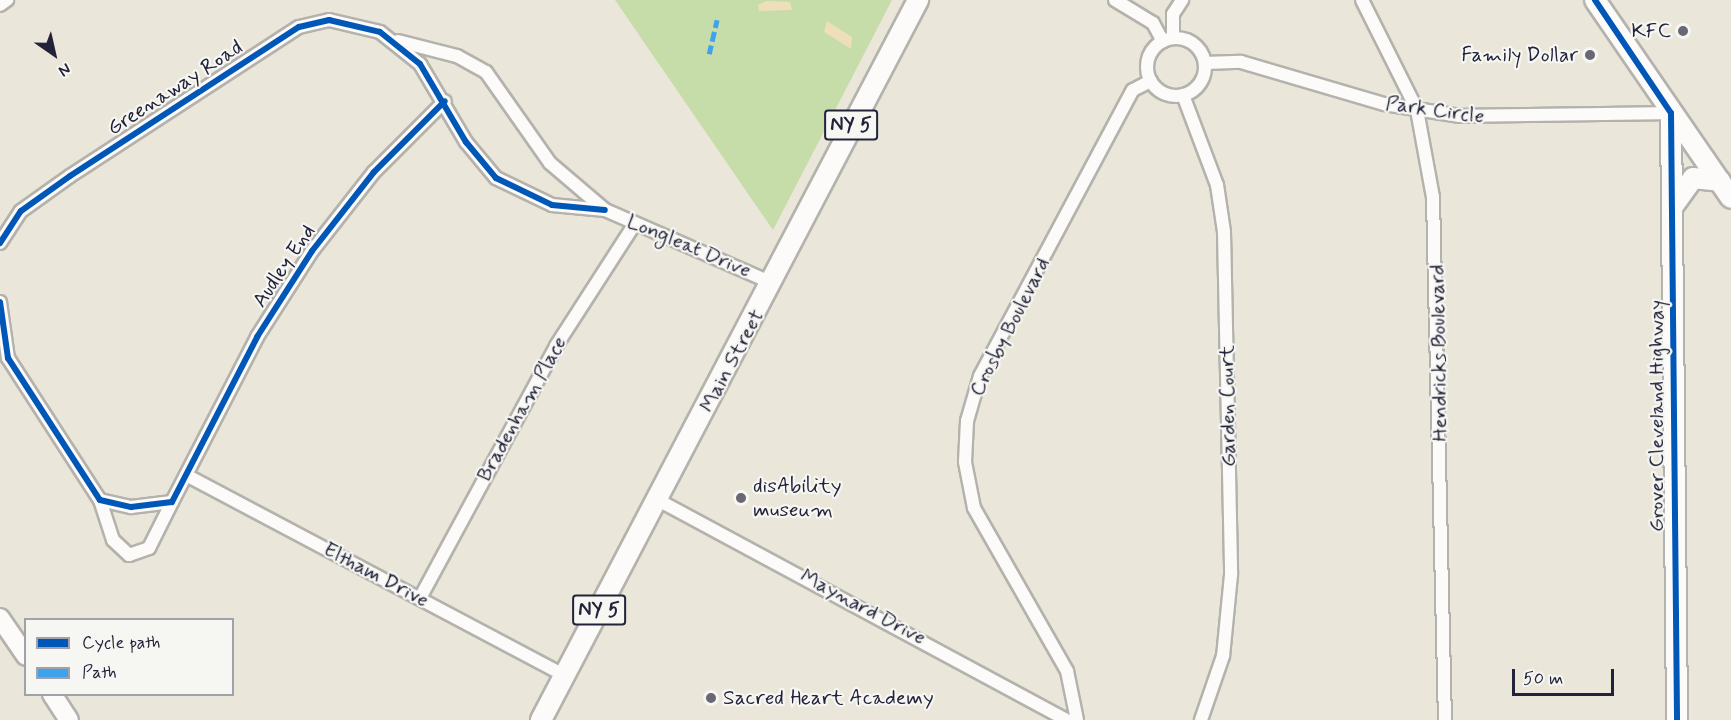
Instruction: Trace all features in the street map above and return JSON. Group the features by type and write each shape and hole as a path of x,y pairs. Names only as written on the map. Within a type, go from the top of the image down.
{"main road":[{"name":"Main Street","path":"541,720 772,283 918,0"},
{"path":"1595,0 1731,198"},
{"name":"Grover Cleveland Highway","path":"1671,112 1677,720"},
{"path":"1671,212 1682,185 1693,178 1720,181"}],"street":[{"path":"0,5 7,0"},
{"path":"1115,0 1153,23 1168,40 1190,42 1205,63 1202,80 1184,95 1161,92 1150,81 1147,64 1168,40 1173,14 1182,0"},
{"name":"Hendricks Boulevard","path":"1362,0 1417,110 1437,240 1444,720"},
{"name":"Greenaway Road","path":"0,243 21,211 299,27 348,21 391,39"},
{"name":"Longleat Drive","path":"391,39 457,56 486,72 550,163 604,210 634,225 772,283"},
{"name":"Longleat Drive","path":"391,39 420,64 445,101 466,142 496,178 552,205 604,210"},
{"name":"Park Circle","path":"1205,63 1241,62 1320,88 1417,110 1503,119 1671,112"},
{"name":"Crosby Boulevard","path":"1077,720 1067,671 974,508 965,462 967,421 980,376 1133,90 1150,81"},
{"name":"Garden Court","path":"1184,95 1217,185 1224,232 1231,575 1223,656 1202,720"},
{"name":"Audley End","path":"186,475 257,337 312,252 374,172 445,101"},
{"name":"Bradenham Place","path":"420,598 550,356 634,225"},
{"path":"0,302 8,358 100,500 113,540 129,555 149,548 186,475"},
{"name":"Eltham Drive","path":"186,475 564,676"},
{"path":"100,500 131,507 172,502"},
{"name":"Maynard Drive","path":"658,500 1066,720"},
{"path":"0,618 24,653"},
{"path":"53,696 69,720"}],"green space":[{"path":"615,0 892,0 773,230"}],"sand":[{"path":"766,1 790,2 792,10 759,11 758,5"},
{"path":"827,21 852,37 851,49 824,32"}],"marked path":[{"path":"709,54 717,20"}],"cycle path":[{"path":"1595,0 1671,113 1677,720"},
{"path":"0,243 21,211 70,176 299,27 329,20 380,32 420,64 466,142 496,178 552,205 605,210"},
{"path":"0,302 8,358 100,500 131,507 172,502 257,337 312,251 374,172 445,101"}],"place":[{"name":"KFC","path":"1683,31"},
{"name":"Family Dollar","path":"1590,55"},
{"name":"disAbility museum","path":"741,498"},
{"name":"Sacred Heart Academy","path":"711,698"}]}
